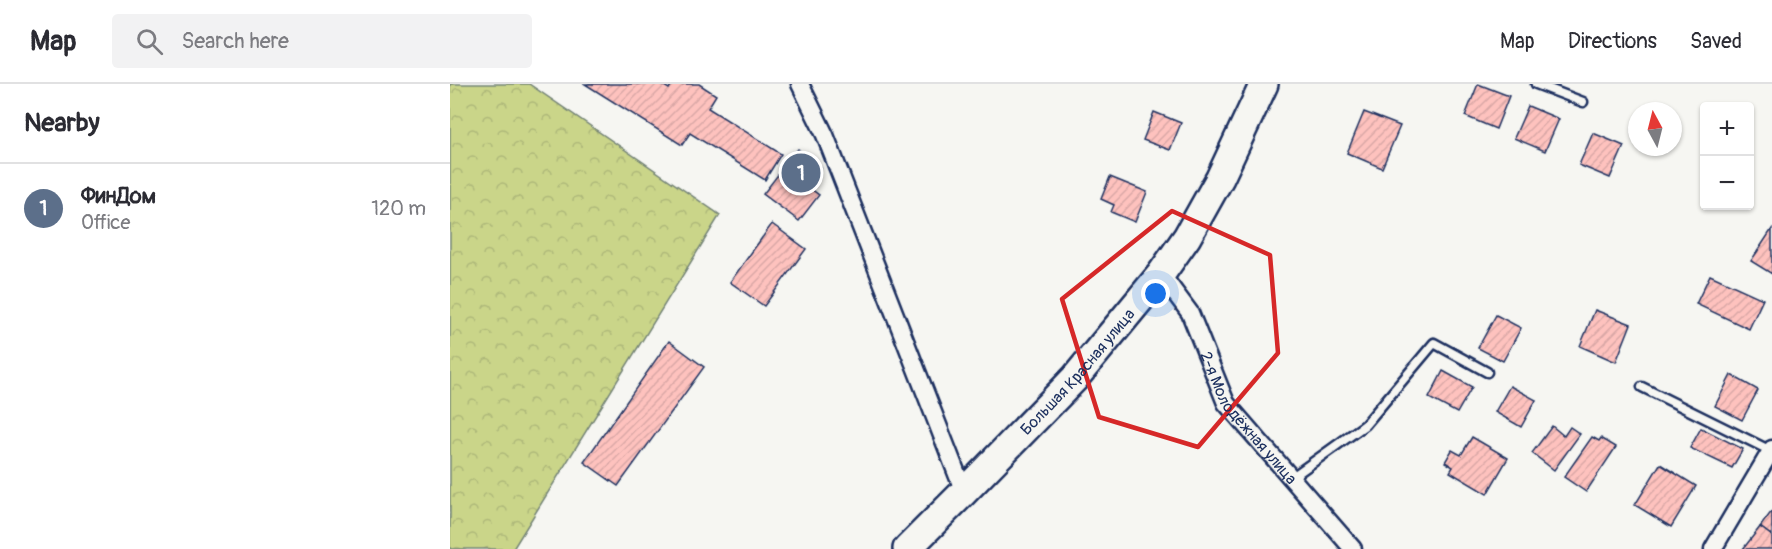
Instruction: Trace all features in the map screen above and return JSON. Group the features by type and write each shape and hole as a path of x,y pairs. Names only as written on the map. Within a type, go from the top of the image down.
{"main road":[{"name":"Большая Красная улица","path":"907,549 1075,378 1161,274 1188,237 1220,178 1264,84"}],"street":[{"path":"800,84 829,145 964,492"},
{"name":"2-я Молодёжная улица","path":"1161,274 1190,313 1226,403 1353,549"},
{"path":"1713,549 1771,450"}],"lane":[{"path":"1536,84 1583,102"},
{"path":"1291,478 1365,425 1434,343 1487,372"},
{"path":"1642,387 1771,450"}],"highlighted area":[{"path":"1172,211 1270,255 1278,353 1198,447 1099,417 1062,299"}],"green space":[{"path":"450,84 529,84 720,215 513,549 450,549"}],"building":[{"path":"585,84 661,84 669,89 672,84 699,84 716,95 708,108 781,154 765,180 690,133 682,145"},
{"path":"1478,84 1509,96 1496,129 1465,116"},
{"path":"1528,106 1559,119 1545,151 1514,138"},
{"path":"1154,112 1181,123 1170,150 1143,140"},
{"path":"1364,112 1400,126 1382,168 1347,153"},
{"path":"1593,133 1624,146 1610,178 1579,165"},
{"path":"798,149 821,168 807,186 819,195 799,221 763,194"},
{"path":"1110,177 1147,192 1135,222 1111,212 1114,205 1101,199"},
{"path":"772,224 806,249 764,306 730,282"},
{"path":"1772,229 1772,274 1751,261"},
{"path":"1710,275 1763,299 1749,329 1696,304"},
{"path":"1595,310 1631,324 1616,362 1580,346"},
{"path":"1496,315 1521,328 1503,361 1478,348"},
{"path":"669,341 704,367 618,486 584,462"},
{"path":"1443,371 1472,387 1457,413 1429,398"},
{"path":"1731,375 1758,390 1742,420 1715,406"},
{"path":"1510,386 1536,400 1521,427 1495,412"},
{"path":"1552,426 1564,436 1570,427 1580,434 1554,470 1532,453"},
{"path":"1701,428 1743,449 1732,468 1690,448"},
{"path":"1472,437 1508,458 1487,494 1450,472 1453,467 1445,462 1452,450 1461,455"},
{"path":"1592,437 1599,441 1601,438 1616,447 1586,492 1564,477"},
{"path":"1660,464 1696,486 1671,527 1635,505"},
{"path":"1772,511 1772,536 1760,527"},
{"path":"1760,527 1772,536 1772,549 1743,549"}],"place":[{"name":"ФинДом","path":"801,173"}]}
